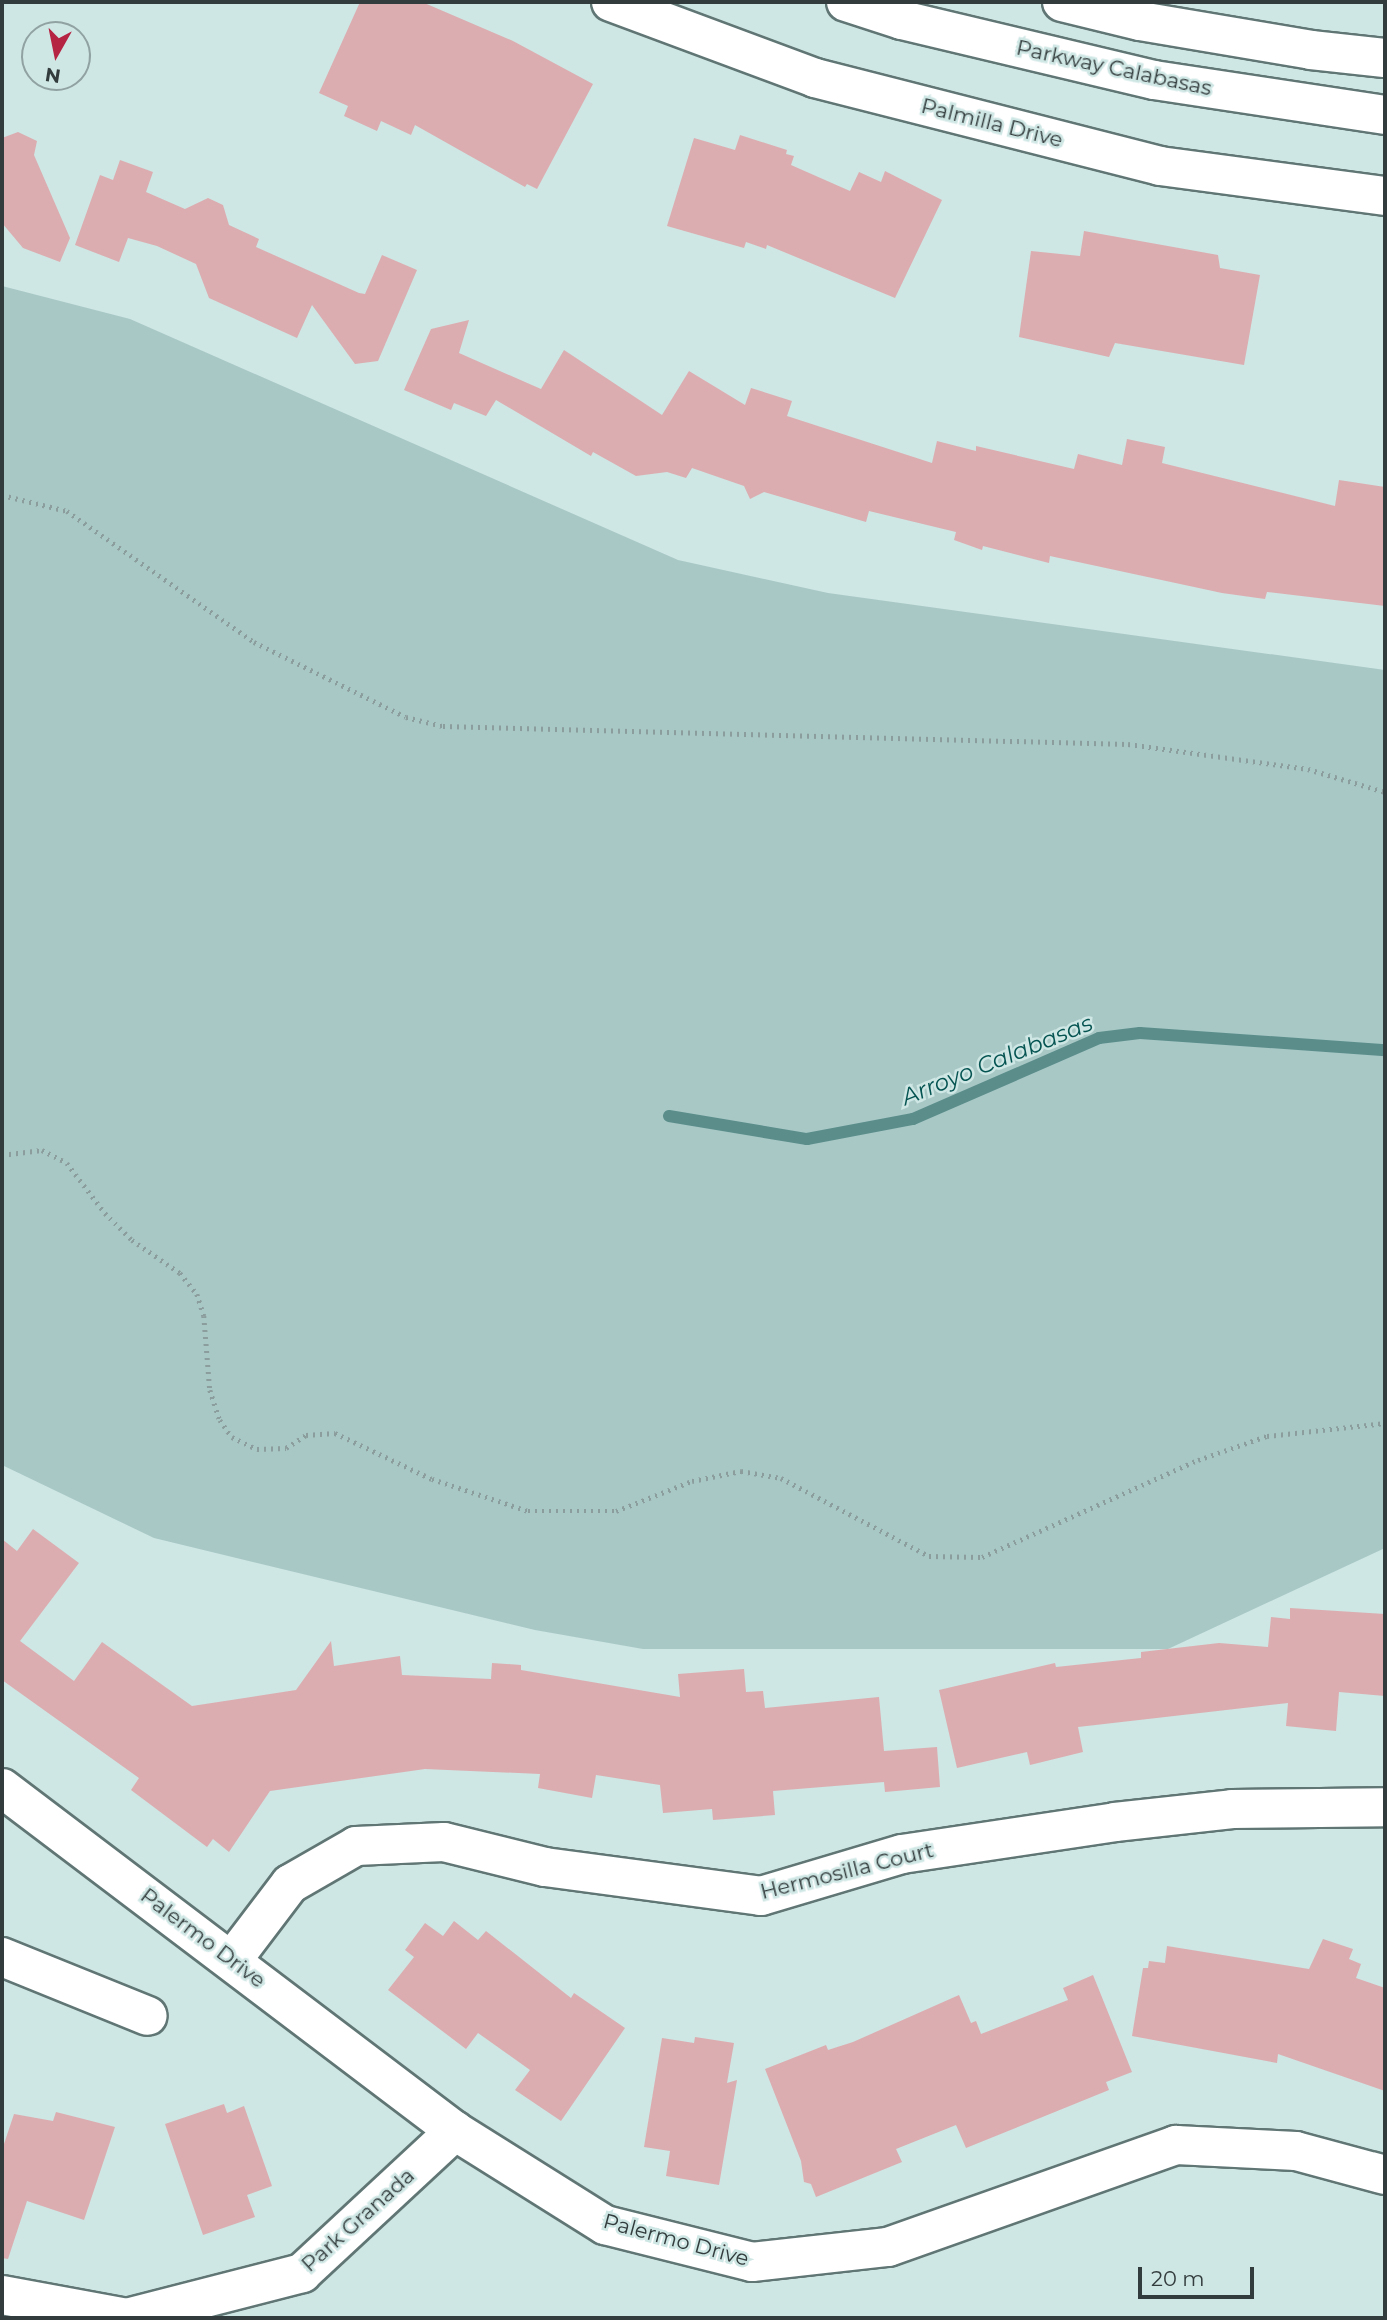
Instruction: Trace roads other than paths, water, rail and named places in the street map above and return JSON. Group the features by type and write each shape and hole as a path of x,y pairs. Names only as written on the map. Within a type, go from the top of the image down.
{"street":[{"name":"Palmilla Drive","path":"611,2 815,78 1160,166 1385,196"},
{"name":"Parkway Calabasas","path":"846,2 902,20 1154,80 1385,115"},
{"path":"1062,2 1140,21 1311,50 1385,58"},
{"name":"Palermo Drive","path":"2,1788 233,1959 455,2130 605,2225 752,2262 888,2248 1176,2145 1296,2151 1385,2175"},
{"name":"Hermosilla Court","path":"233,1959 290,1884 356,1846 444,1842 545,1867 761,1896 902,1854 1115,1822 1232,1809 1385,1807"},
{"path":"2,1957 148,2016"},
{"name":"Park Granada","path":"2,2295 127,2318 302,2273 455,2130"}],"waterway":[{"name":"Arroyo Calabasas","path":"669,1116 807,1139 913,1119 1099,1038 1140,1033 1385,1050"}]}
